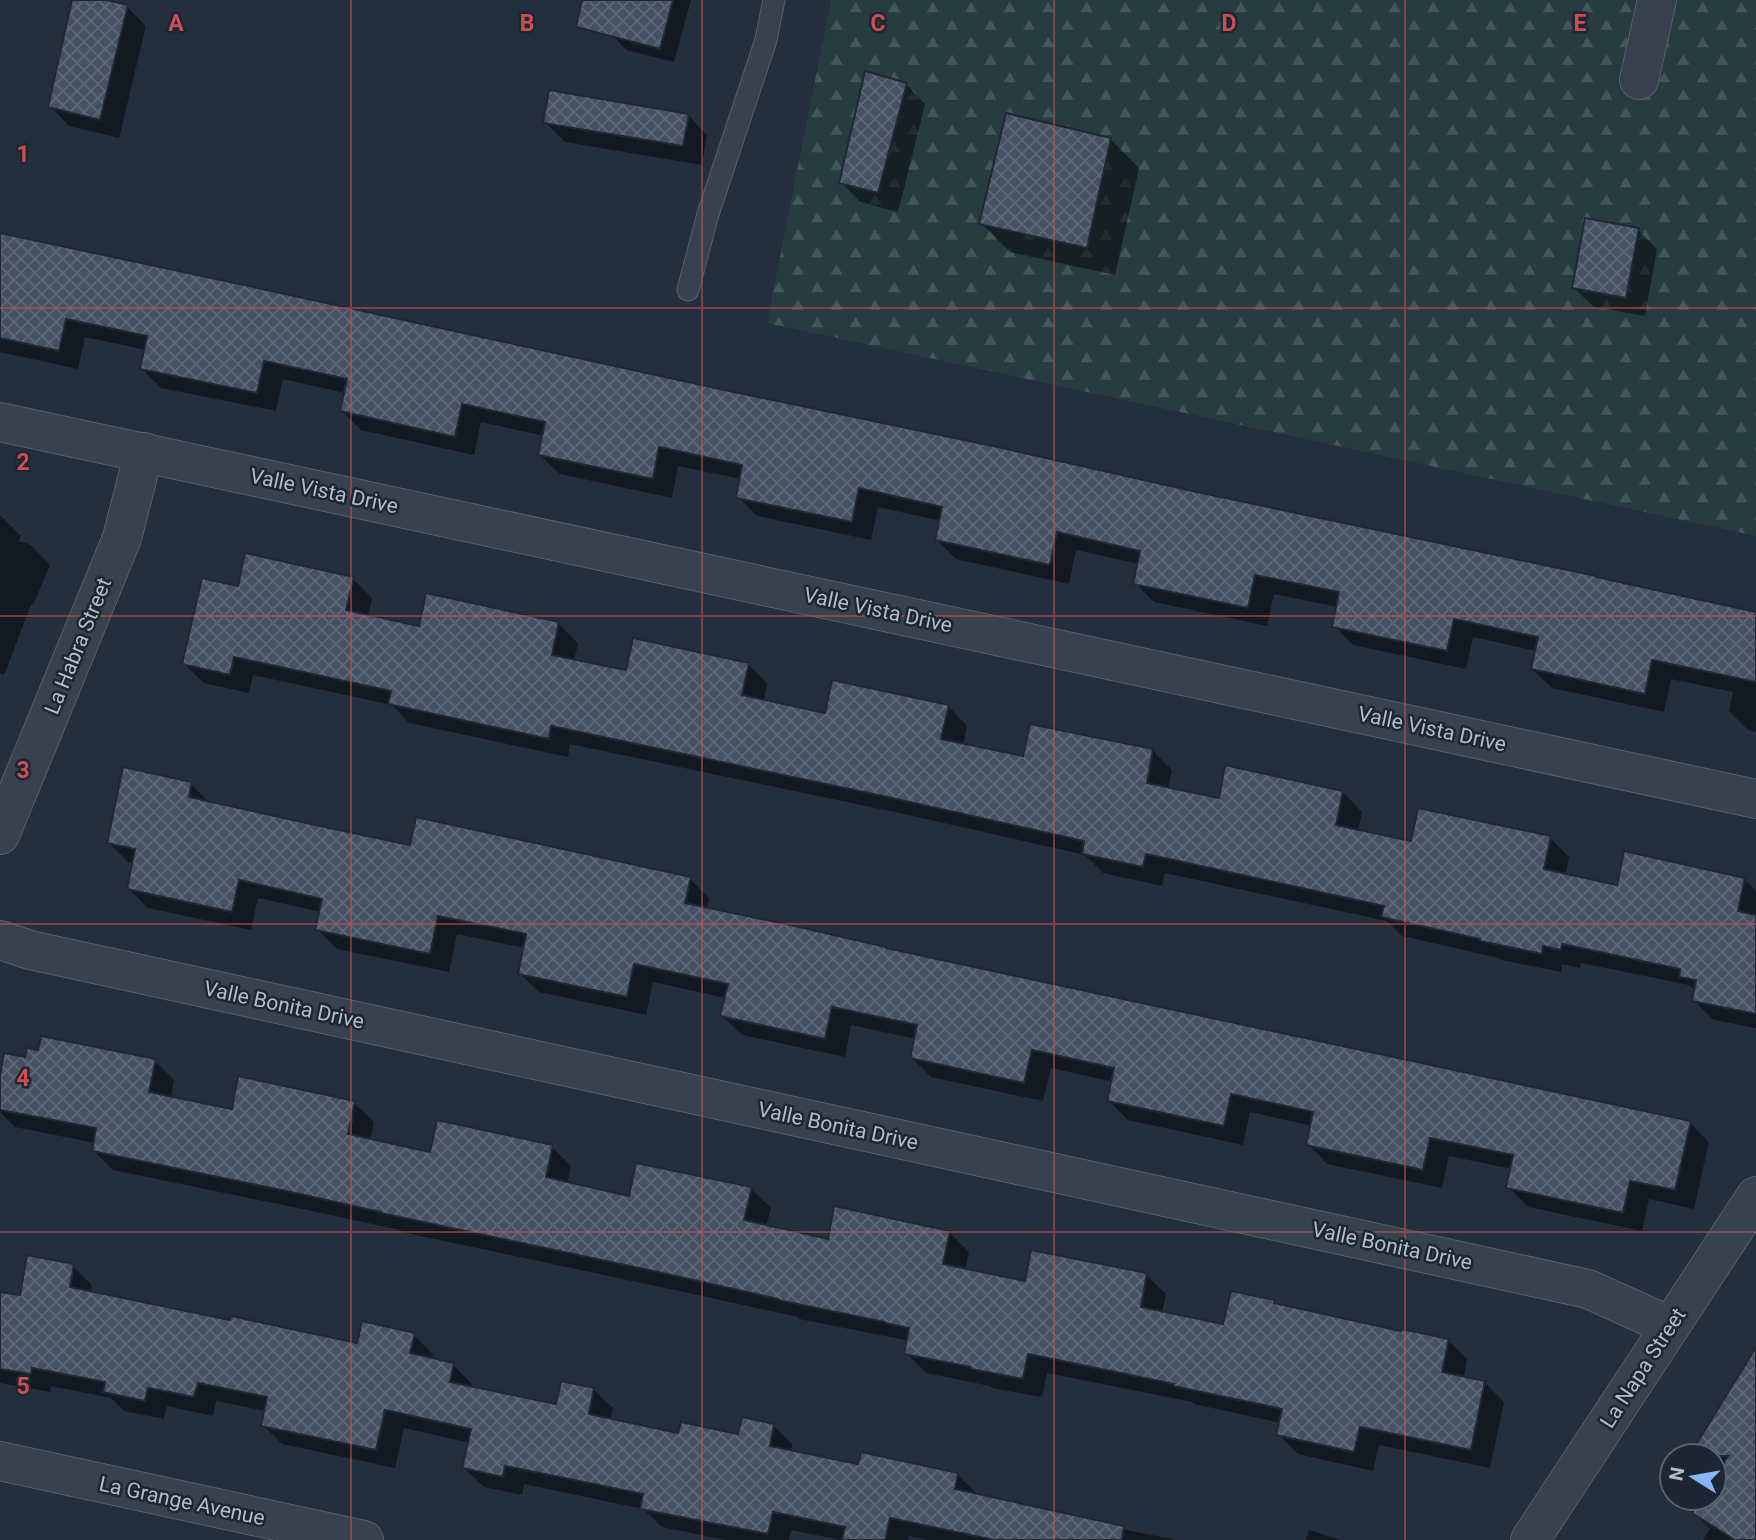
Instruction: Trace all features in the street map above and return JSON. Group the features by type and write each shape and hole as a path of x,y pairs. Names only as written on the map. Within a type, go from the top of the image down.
{"street":[{"path":"1639,80 1657,0"},
{"name":"Valle Vista Drive","path":"0,422 1756,799"},
{"name":"La Habra Street","path":"0,835 122,538 144,452"},
{"name":"Valle Bonita Drive","path":"0,940 30,950 1588,1289 1670,1326"},
{"name":"La Napa Street","path":"1530,1540 1756,1196"},
{"name":"La Grange Avenue","path":"0,1461 364,1540"}],"lane":[{"path":"688,290 708,214 766,40 774,0"}],"green space":[{"path":"831,0 1756,0 1756,536 767,323"}],"building":[{"path":"72,0 106,0 128,5 100,120 48,107"},
{"path":"582,0 673,0 660,49 576,27"},
{"path":"865,71 907,83 878,193 839,183"},
{"path":"549,90 689,114 683,146 543,123"},
{"path":"1006,113 1111,138 1087,248 979,224"},
{"path":"1585,218 1639,228 1626,298 1572,288"},
{"path":"0,233 1756,612 1756,682 1652,660 1645,694 1531,669 1538,637 1454,619 1447,651 1332,627 1339,592 1255,575 1248,608 1133,584 1140,551 1057,532 1050,565 935,540 942,507 859,488 852,522 736,498 742,465 659,447 653,479 538,455 545,422 462,404 455,437 340,411 347,379 264,361 257,393 140,369 147,336 66,319 59,351 0,338"},
{"path":"245,553 354,577 346,610 419,626 426,593 559,622 552,655 626,670 633,638 749,663 742,695 825,713 832,680 949,705 941,739 1023,756 1030,724 1153,749 1147,783 1219,798 1225,765 1343,791 1336,825 1411,841 1418,808 1551,836 1544,869 1617,885 1624,851 1745,878 1738,911 1756,915 1756,1014 1692,1001 1696,980 1679,977 1680,969 1562,944 1561,950 1543,946 1542,954 1480,941 1381,917 1384,906 1146,854 1143,867 1082,854 1084,841 551,726 549,739 388,704 391,691 234,657 230,675 182,664 202,578 238,586"},
{"path":"123,767 192,782 189,797 410,845 416,817 691,877 685,903 1691,1121 1675,1190 1630,1181 1623,1213 1506,1188 1513,1155 1430,1138 1423,1170 1306,1145 1313,1112 1231,1094 1224,1126 1107,1101 1114,1068 1032,1050 1024,1083 910,1058 917,1025 832,1007 825,1039 720,1016 728,984 634,964 627,997 518,974 526,934 438,916 430,954 315,930 322,899 239,880 232,912 127,889 135,849 107,843"},
{"path":"41,1036 156,1059 149,1092 232,1109 238,1076 355,1101 348,1134 430,1152 437,1120 553,1145 546,1177 629,1196 636,1163 752,1187 744,1220 828,1239 834,1206 950,1231 943,1264 1025,1281 1031,1250 1147,1273 1141,1307 1223,1324 1231,1291 1401,1331 1402,1329 1449,1339 1442,1372 1485,1381 1471,1450 1360,1427 1354,1452 1276,1435 1282,1409 1028,1354 1023,1379 971,1369 904,1354 909,1328 885,1322 92,1151 96,1128 0,1110 0,1075 4,1053 25,1057 27,1048 38,1050"},
{"path":"27,1255 74,1264 70,1287 230,1320 231,1316 357,1343 362,1321 415,1333 410,1353 454,1363 450,1382 556,1404 561,1381 594,1388 589,1414 678,1433 681,1422 738,1434 742,1417 774,1424 770,1446 858,1464 861,1452 958,1473 955,1489 1124,1526 1122,1540 994,1540 890,1518 885,1540 842,1540 845,1527 773,1512 768,1534 640,1509 643,1494 505,1466 503,1477 462,1468 471,1429 385,1410 376,1450 261,1426 267,1397 198,1383 194,1397 148,1388 145,1401 103,1392 105,1382 32,1368 31,1374 0,1369 0,1292 20,1295"},
{"path":"1756,1347 1756,1540 1735,1540 1692,1513 1728,1512 1728,1442 1698,1442"}]}
